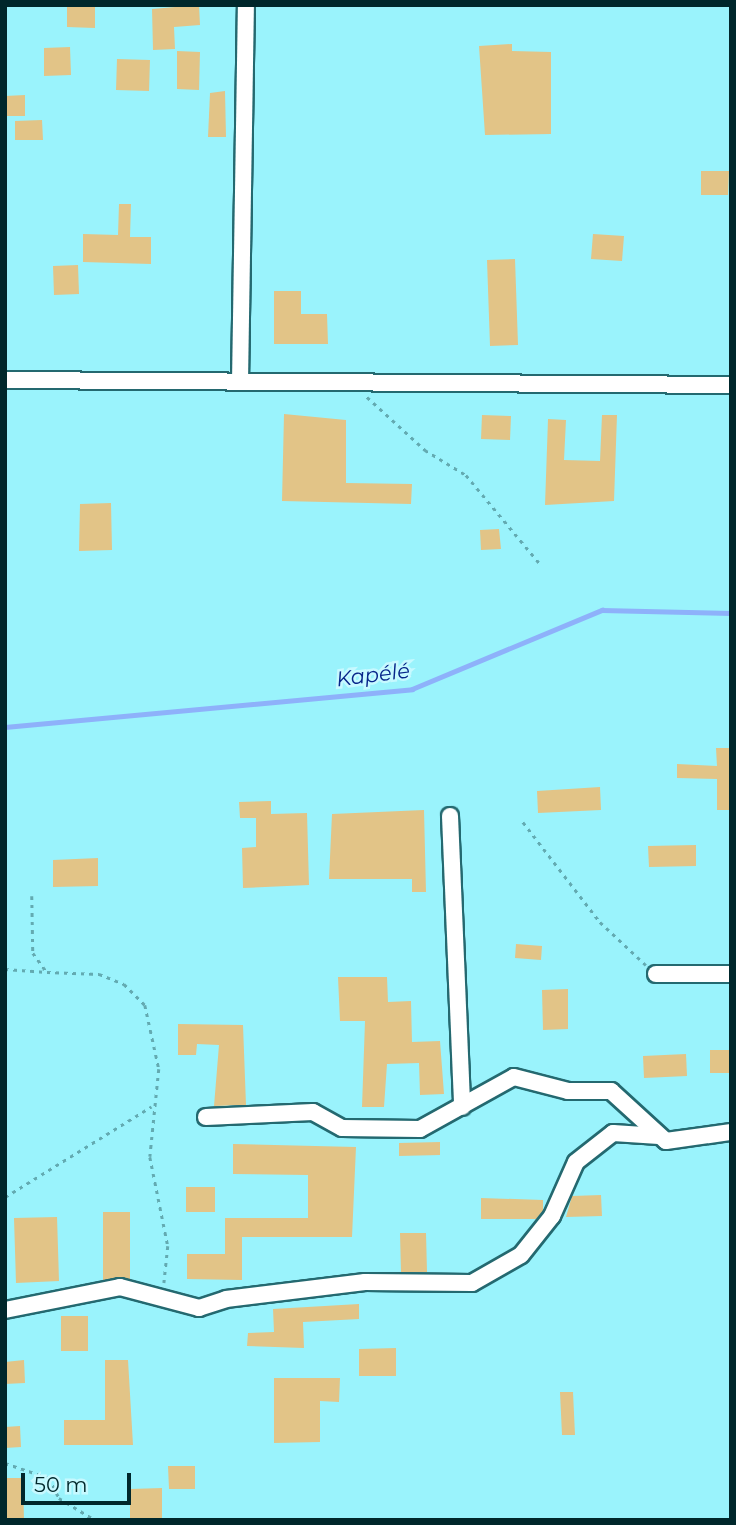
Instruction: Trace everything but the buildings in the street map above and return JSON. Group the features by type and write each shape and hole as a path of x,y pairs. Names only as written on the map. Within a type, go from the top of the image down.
{"street":[{"path":"240,382 246,5"},
{"path":"5,380 731,385"},
{"path":"450,816 462,1107"},
{"path":"656,974 731,974"},
{"path":"206,1117 313,1112 342,1128 420,1129 514,1077 568,1091 611,1091 666,1141 731,1132"},
{"path":"5,1310 120,1287 163,1296 199,1308 365,1282 472,1283 521,1255 552,1216 576,1162 614,1133 659,1136"}],"path":[{"path":"352,382 395,427 466,475 541,565"},
{"path":"523,822 600,922 656,974"},
{"path":"32,896 33,953 47,972"},
{"path":"5,969 99,974 124,984 145,1005 159,1069 152,1107 150,1157 168,1246 163,1296"},
{"path":"5,1197 152,1107"},
{"path":"5,1463 49,1478 59,1498 95,1520"}],"waterway":[{"name":"Kapélé","path":"5,727 412,689 602,610 731,613"}]}
